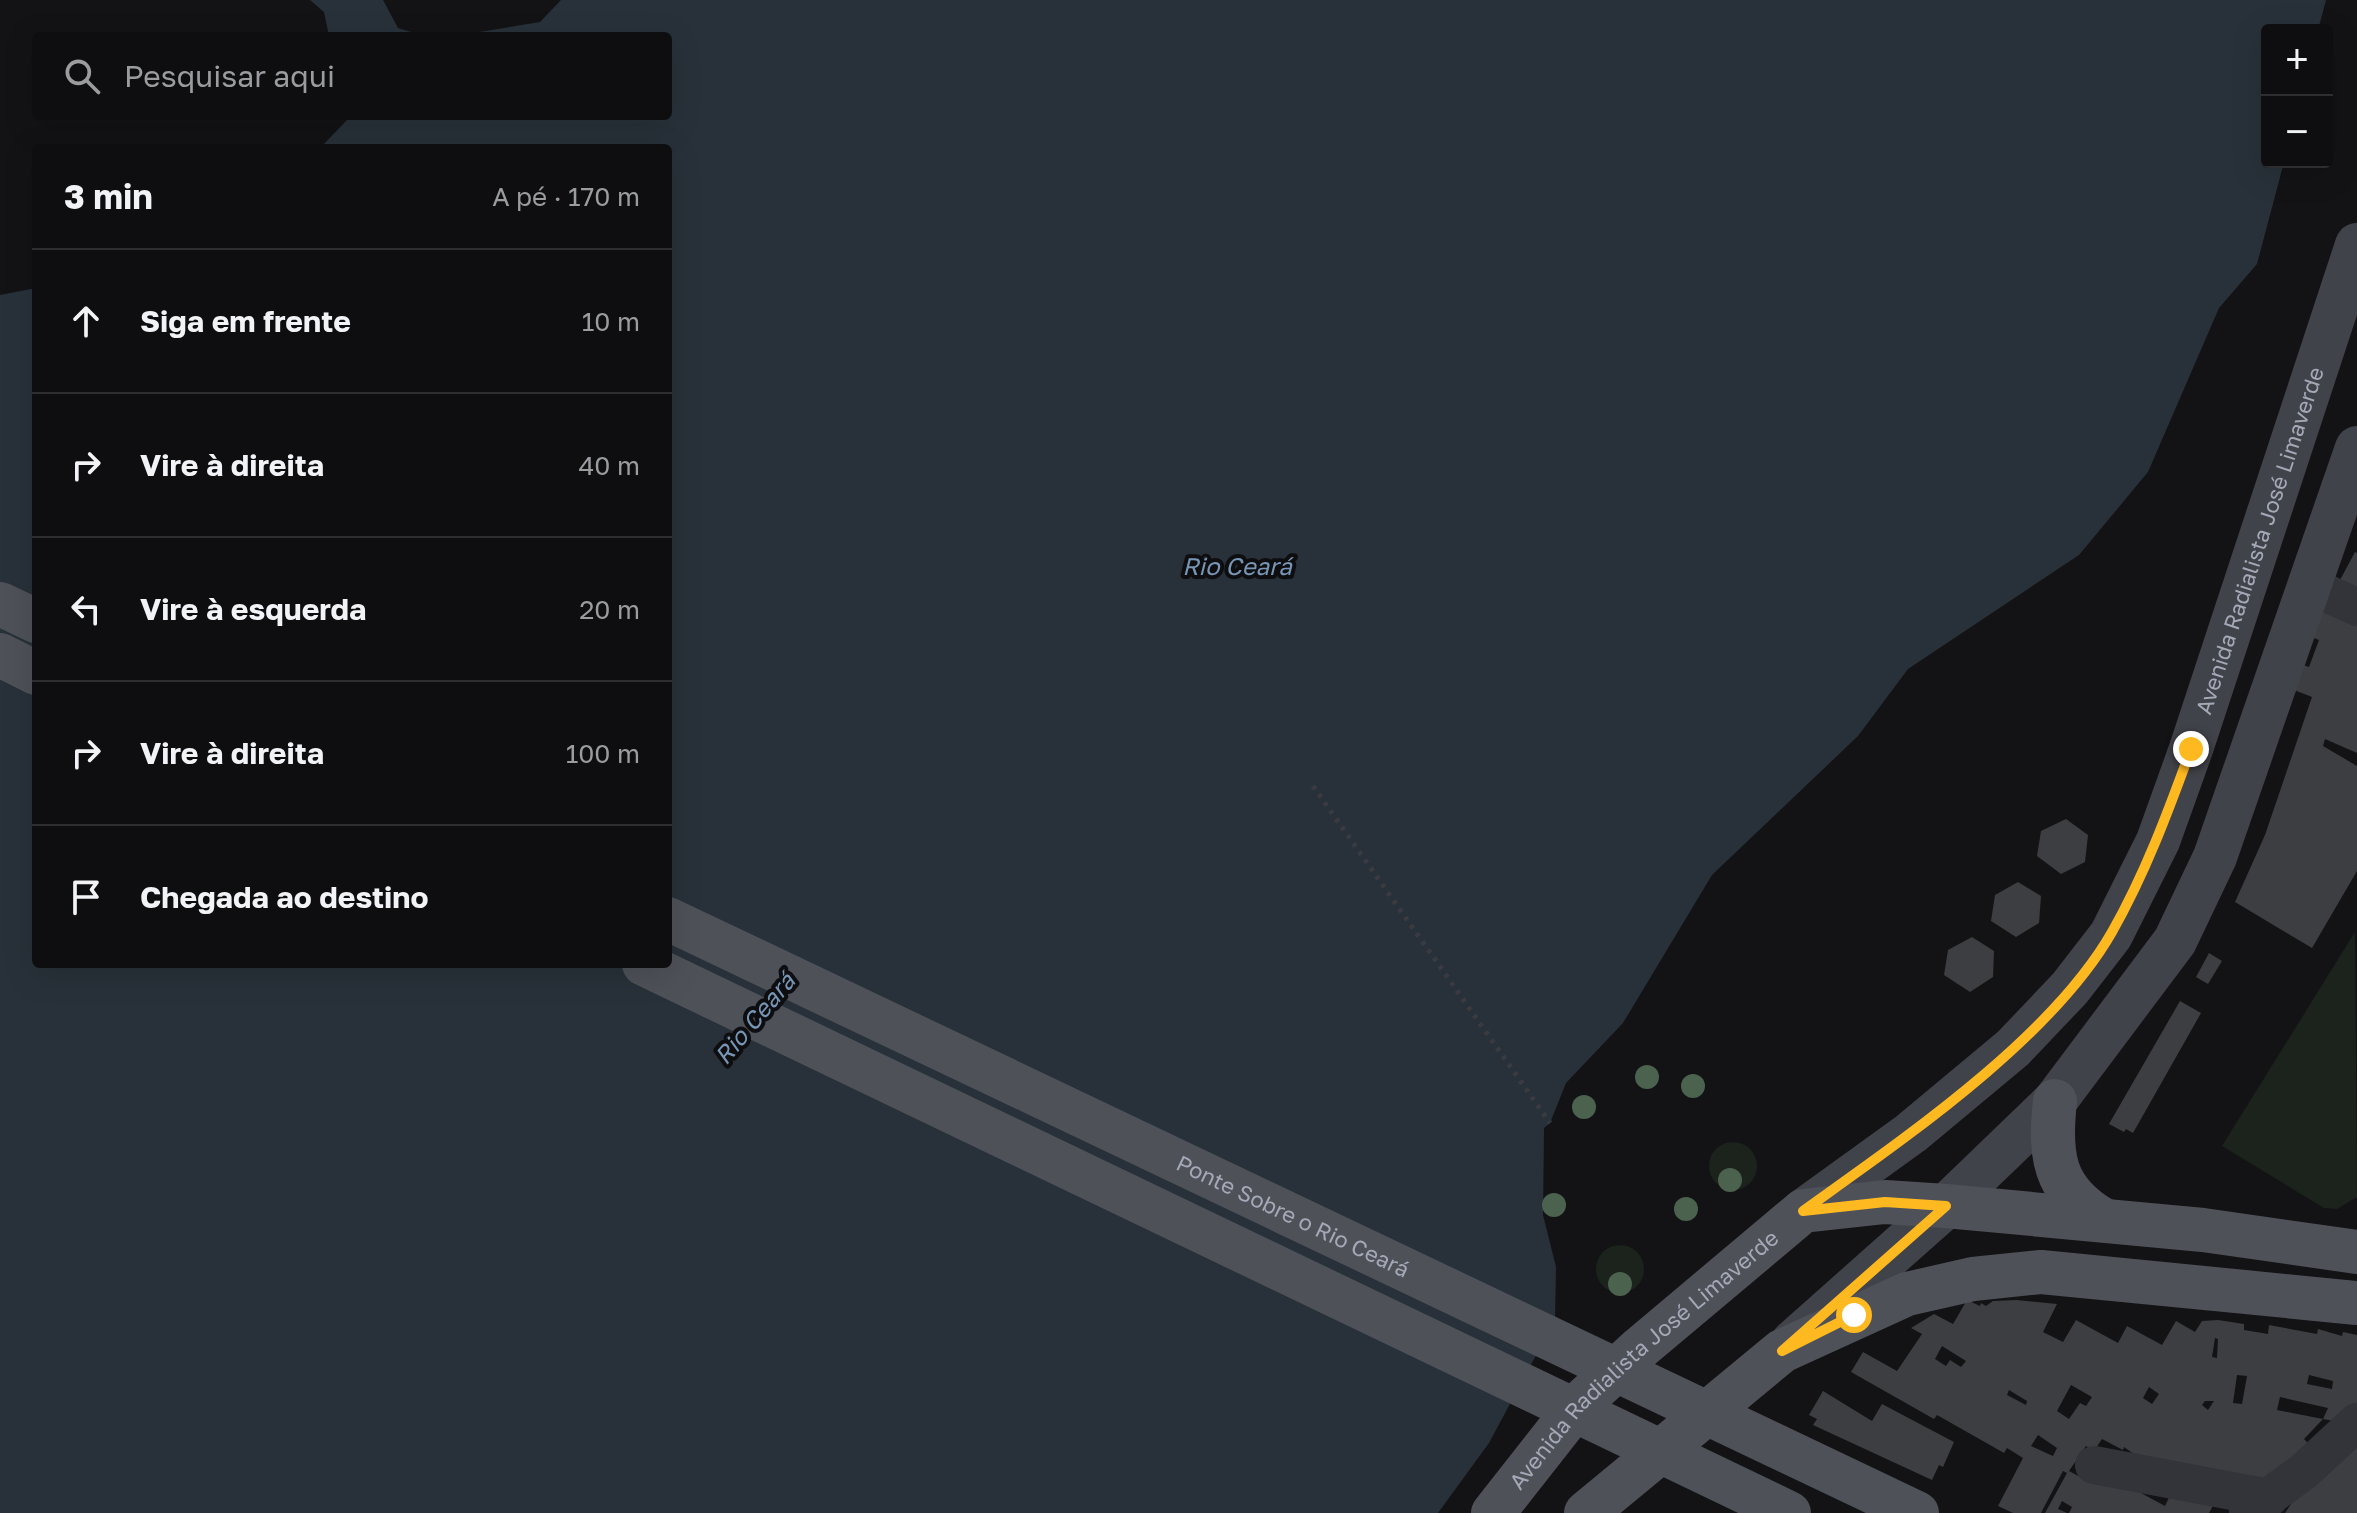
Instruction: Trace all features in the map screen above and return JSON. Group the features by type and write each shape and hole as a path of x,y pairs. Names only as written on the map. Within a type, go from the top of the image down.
{"main road":[{"name":"Avenida Radialista José Limaverde","path":"1493,1513 1578,1405 1640,1348 1803,1211 1911,1133 2013,1048 2070,988 2111,935 2158,841 2191,749 2357,245"},
{"path":"1587,1513 1782,1351 1946,1206 2055,1101 2175,941 2215,857 2357,448"},
{"path":"0,604 32,619"},
{"path":"0,655 32,671"},
{"name":"Ponte Sobre o Rio Ceará","path":"672,921 1917,1513"},
{"path":"652,968 1789,1513"},
{"path":"2055,1101 2052,1127 2058,1174 2080,1206 2102,1219"},
{"path":"1803,1211 1885,1202 2102,1219 2355,1247"},
{"path":"1782,1351 1907,1294 1973,1279 2041,1272 2357,1303"}],"street":[{"path":"2308,585 2357,607"},
{"path":"2094,1465 2258,1505 2357,1422"}],"path":[{"path":"1313,786 1550,1123"}],"shaded area":[{"path":"2355,932 2357,1197 2337,1209 2324,1208 2222,1146"},
{"path":"1733,1142 1750,1149 1757,1166 1750,1183 1733,1190 1716,1183 1709,1166 1716,1149"},
{"path":"1620,1245 1637,1252 1644,1269 1637,1286 1620,1293 1603,1286 1596,1269 1603,1252"}],"water":[{"path":"310,0 383,0 398,28 411,32 328,32 324,12"},
{"name":"Rio Ceará","path":"561,0 2326,0 2320,24 2261,24 2261,168 2282,168 2257,264 2219,308 2148,472 2079,555 1908,669 1858,736 1712,875 1623,1023 1566,1083 1550,1123 1544,1128 1543,1215 1556,1267 1555,1320 1489,1443 1438,1513 0,1513 0,295 32,289 32,968 672,968 672,144 324,144 347,120 672,120 672,32 479,32 540,22"}],"building":[{"path":"2357,553 2357,589 2340,580"},
{"path":"2320,608 2357,612 2357,753 2325,739 2323,746 2357,766 2357,871 2312,948 2235,902 2265,835 2312,697 2294,690 2303,665 2309,667 2319,640 2311,637"},
{"path":"2066,819 2088,835 2085,862 2061,874 2037,856 2041,831"},
{"path":"2018,882 2041,896 2039,923 2016,937 1991,921 1995,895"},
{"path":"1972,937 1994,951 1993,977 1970,992 1944,975 1948,950"},
{"path":"2209,953 2222,961 2208,984 2196,977"},
{"path":"2180,1001 2201,1013 2133,1133 2126,1129 2124,1132 2109,1124"},
{"path":"1967,1300 1986,1306 1993,1301 2016,1300 2057,1304 2043,1332 2063,1342 2076,1320 2118,1343 2127,1326 2162,1345 2176,1321 2195,1332 2202,1321 2218,1320 2244,1324 2244,1330 2268,1334 2269,1325 2317,1334 2318,1329 2342,1336 2343,1332 2357,1335 2357,1407 2334,1421 2323,1419 2304,1439 2309,1444 2262,1487 2156,1470 2124,1447 2123,1450 2102,1439 2094,1451 2086,1446 2069,1471 2086,1480 2117,1480 2165,1506 2174,1487 2215,1502 2209,1513 2069,1513 2072,1507 2062,1501 2058,1509 2067,1513 2045,1513 2067,1473 2063,1471 2041,1513 2013,1513 1998,1506 2023,1458 2007,1448 2004,1453 1937,1415 1934,1419 1851,1372 1863,1352 1897,1371 1922,1334 1911,1328 1934,1314 1953,1324","holes":["2215,1338 2218,1339 2217,1358 2212,1357","1942,1346 1966,1361 1961,1367 1950,1360 1946,1366 1935,1359","2237,1375 2247,1376 2242,1404 2233,1403","2309,1375 2333,1381 2332,1389 2307,1384","2071,1385 2092,1397 2086,1406 2080,1403 2069,1419 2057,1411","2149,1387 2159,1394 2152,1404 2143,1398","2009,1390 2027,1401 2026,1405 2007,1395","2280,1397 2328,1408 2323,1419 2277,1410","2205,1401 2214,1401 2208,1410 2202,1405","2038,1435 2057,1448 2053,1456 2031,1446"]},
{"path":"1823,1391 1872,1421 1882,1404 1954,1442 1943,1467 1939,1465 1932,1480 1813,1425 1817,1419 1809,1415"},
{"path":"2357,1444 2357,1513 2285,1513 2305,1483"}],"route":[{"path":"1854,1315 1782,1351 1946,1206 1885,1202 1803,1211 1911,1133 2013,1048 2070,988 2111,935 2158,841 2191,749"}]}
